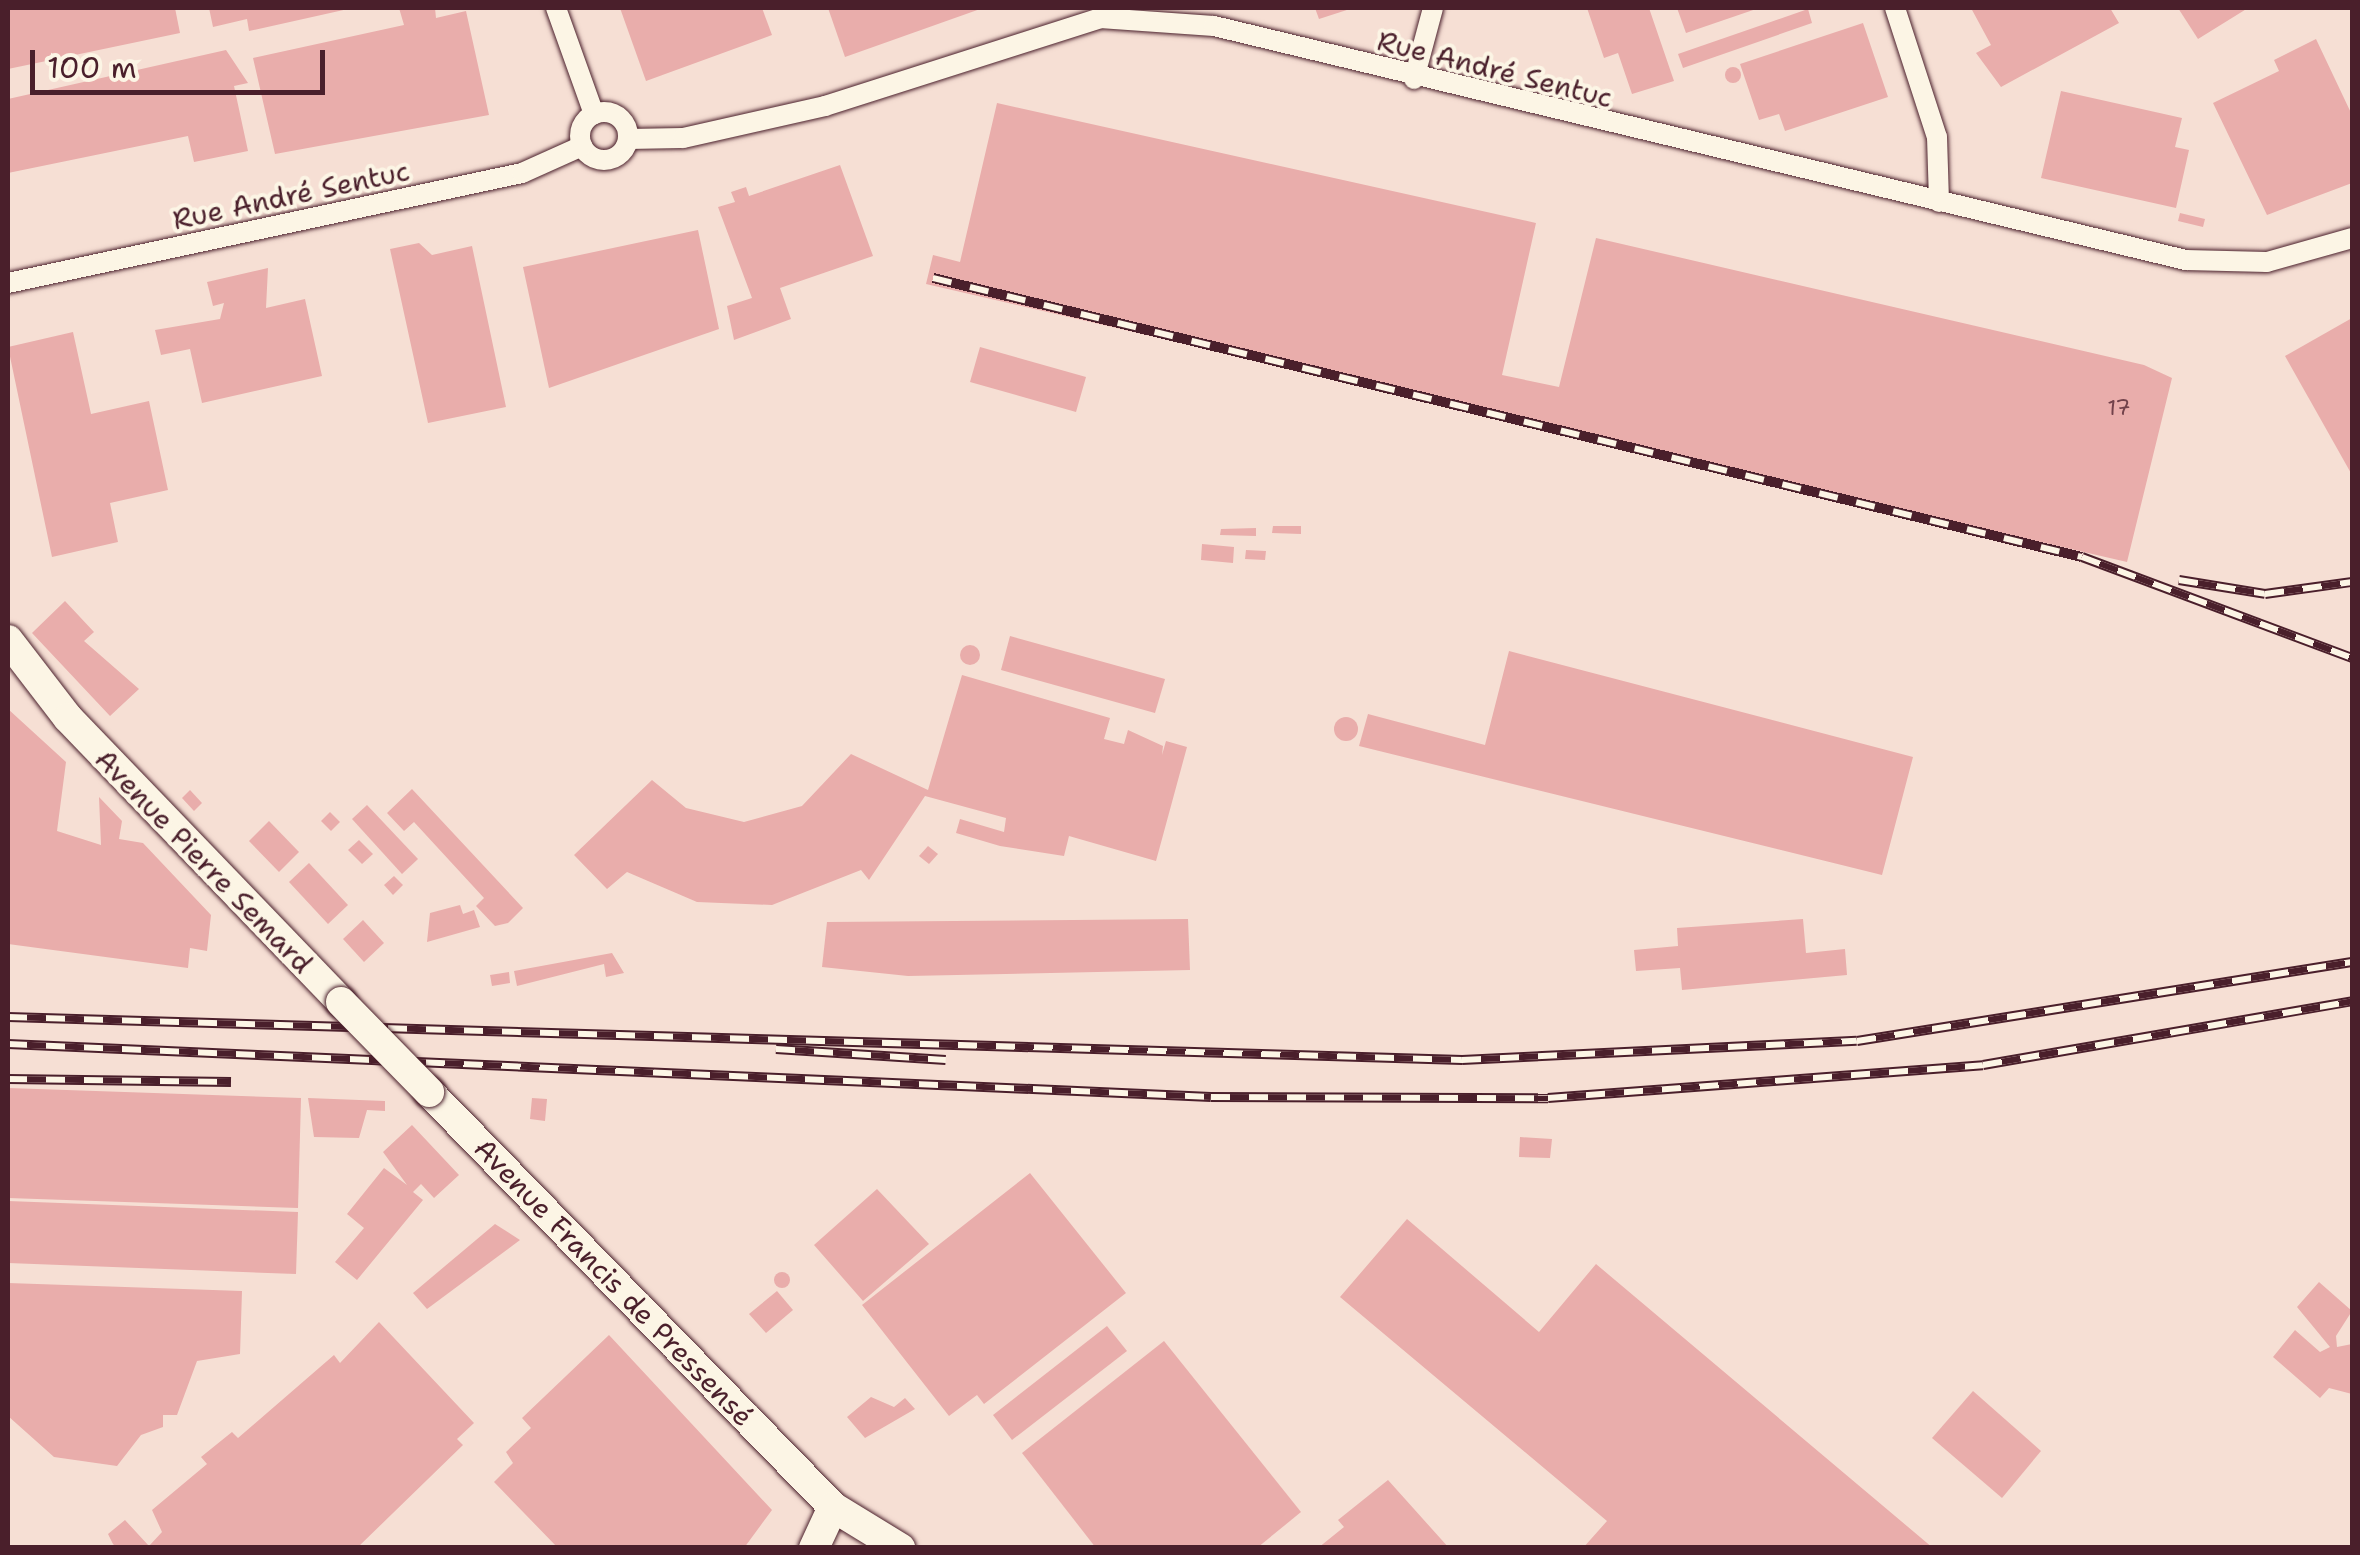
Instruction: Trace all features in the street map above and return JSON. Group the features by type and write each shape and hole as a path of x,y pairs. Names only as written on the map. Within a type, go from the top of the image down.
{"street":[{"path":"556,8 594,114"},
{"path":"1414,79 1433,8"},
{"path":"1894,8 1937,137 1939,202"},
{"name":"Rue André Sentuc","path":"8,283 522,174 582,146 608,160 628,138 683,138 825,106 1100,18 1214,26 1414,79 2208,262 2287,259 2352,238"},
{"path":"594,114 621,119 628,138"},
{"path":"582,146 580,131 594,114"},
{"name":"Avenue Pierre Semard","path":"8,640 68,718 340,1002"},
{"name":"Avenue Pierre Semard","path":"8,673 68,718"},
{"name":"Avenue Francis de Pressensé","path":"340,1002 833,1507 900,1548"},
{"path":"814,1548 833,1507"}],"shaded area":[{"path":"8,8 2352,8 2352,1547 8,1548"}],"building":[{"path":"8,8 175,8 180,33 8,69"},
{"path":"209,8 348,9 249,31 247,19 213,27"},
{"path":"399,8 435,8 436,18 466,11 489,115 275,154 253,58 404,25"},
{"path":"620,8 762,8 772,35 646,81"},
{"path":"828,8 983,8 845,57"},
{"path":"1315,8 1353,8 1319,19"},
{"path":"1587,8 1649,8 1674,81 1632,94 1618,53 1604,58"},
{"path":"1677,8 1759,8 1686,33"},
{"path":"1971,8 2110,8 2119,23 2001,87 1976,53 1991,45"},
{"path":"2178,8 2248,8 2198,39"},
{"path":"1808,9 1812,23 1683,68 1678,54"},
{"path":"1863,23 1888,97 1785,131 1779,114 1759,120 1740,64"},
{"path":"2316,39 2352,115 2352,183 2267,215 2213,103 2279,71 2274,60"},
{"path":"226,50 248,83 234,86 248,151 194,162 188,136 8,173 8,99"},
{"path":"1733,67 1741,75 1733,83 1725,75"},
{"path":"2061,91 2182,118 2175,147 2189,150 2176,208 2041,178"},
{"path":"997,103 1536,223 1502,375 1559,387 1596,238 2144,365 2172,378 2127,562 926,284 933,255 960,262"},
{"path":"840,165 873,256 780,288 791,319 734,340 727,306 752,298 718,207 735,202 731,192 746,187 749,196"},
{"path":"2180,213 2205,219 2203,227 2178,221"},
{"path":"698,230 719,329 549,388 523,267"},
{"path":"419,243 432,255 472,246 506,407 428,423 390,249"},
{"path":"268,268 266,308 305,299 322,376 202,403 190,349 161,355 155,330 220,319 224,303 213,306 207,282"},
{"path":"2352,318 2352,475 2285,356"},
{"path":"73,332 91,414 149,401 168,490 110,503 118,542 52,557 8,347"},
{"path":"980,347 1086,377 1076,412 970,382"},
{"path":"1273,526 1301,526 1301,534 1272,533"},
{"path":"1256,528 1256,536 1220,535 1221,529"},
{"path":"1202,544 1234,547 1233,563 1201,560"},
{"path":"1246,550 1266,551 1265,560 1245,559"},
{"path":"65,601 94,632 84,641 139,689 110,716 32,633"},
{"path":"1010,636 1165,679 1155,713 1001,670"},
{"path":"970,645 980,655 970,665 960,655"},
{"path":"1509,651 1913,757 1882,875 1359,746 1368,714 1485,745"},
{"path":"962,675 1110,718 1104,739 1124,744 1128,730 1163,746 1162,755 1166,741 1187,747 1156,861 1069,836 1064,856 1000,846 956,833 960,819 1004,832 1006,818 925,796 869,880 861,870 772,905 697,902 627,872 607,889 574,855 652,780 686,808 744,822 802,806 851,754 928,790"},
{"path":"8,709 66,762 57,831 101,845 99,797 122,821 119,839 143,843 211,915 207,951 190,948 188,968 8,944"},
{"path":"1346,717 1358,729 1346,741 1334,729"},
{"path":"412,789 523,908 508,923 495,926 476,906 484,898 414,822 404,831 387,813"},
{"path":"190,790 202,803 194,811 182,798"},
{"path":"367,805 418,859 402,874 352,819"},
{"path":"330,812 340,822 331,831 321,821"},
{"path":"269,821 299,852 279,872 249,841"},
{"path":"359,840 373,854 362,864 348,850"},
{"path":"928,846 938,854 929,864 919,856"},
{"path":"309,863 348,905 328,924 289,882"},
{"path":"394,876 403,885 393,895 384,885"},
{"path":"460,905 463,914 474,910 480,927 427,942 430,913"},
{"path":"1188,919 1190,970 908,976 822,967 827,922"},
{"path":"1803,919 1806,953 1845,949 1847,975 1682,990 1680,968 1636,971 1634,950 1678,946 1677,928"},
{"path":"363,920 384,943 364,962 343,939"},
{"path":"612,953 624,973 606,977 604,964 517,986 514,971"},
{"path":"509,972 510,983 492,986 490,975"},
{"path":"8,1088 301,1098 298,1208 8,1198"},
{"path":"308,1098 385,1101 385,1111 367,1110 359,1138 314,1137"},
{"path":"532,1098 547,1099 545,1121 530,1119"},
{"path":"412,1125 459,1175 434,1198 421,1184 413,1192 423,1200 357,1280 335,1262 364,1228 347,1214 384,1168 407,1185 383,1152"},
{"path":"1520,1137 1552,1139 1550,1158 1519,1157"},
{"path":"1030,1173 1126,1293 984,1404 977,1395 949,1416 862,1305"},
{"path":"877,1189 929,1244 863,1301 814,1245"},
{"path":"8,1201 298,1212 296,1274 8,1263"},
{"path":"1407,1219 1539,1332 1596,1264 1933,1548 1583,1548 1607,1521 1340,1297"},
{"path":"495,1224 520,1240 427,1309 413,1293"},
{"path":"782,1272 790,1280 782,1288 774,1280"},
{"path":"2319,1282 2352,1311 2336,1336 2337,1347 2352,1344 2352,1394 2329,1388 2320,1398 2273,1357 2295,1330 2320,1352 2330,1347 2297,1307"},
{"path":"8,1283 242,1291 240,1354 197,1361 177,1415 163,1415 163,1427 141,1435 117,1466 54,1457 8,1416"},
{"path":"777,1291 793,1310 766,1333 749,1314"},
{"path":"379,1322 474,1423 457,1439 463,1445 357,1548 117,1548 113,1544 108,1534 125,1520 149,1546 162,1532 152,1510 207,1464 201,1457 232,1432 238,1438 334,1355 340,1363"},
{"path":"1107,1326 1127,1351 1012,1440 993,1415"},
{"path":"609,1335 772,1510 744,1548 558,1548 494,1482 513,1463 506,1452 531,1428 522,1418"},
{"path":"1164,1341 1301,1512 1257,1548 1096,1548 1022,1453"},
{"path":"1973,1391 2041,1451 2002,1498 1932,1438"},
{"path":"871,1397 894,1407 905,1398 915,1409 865,1438 847,1417"},
{"path":"1388,1480 1449,1548 1318,1548 1344,1527 1338,1520"}],"railway":[{"path":"933,278 2082,557 2352,658"},
{"path":"2179,580 2265,594 2352,582"},
{"path":"8,1017 1462,1060 1857,1041 2352,962"},
{"path":"8,1044 1211,1097 1548,1098 1983,1065 2352,1001"},
{"path":"776,1049 946,1060"},
{"path":"8,1079 231,1082"}]}
